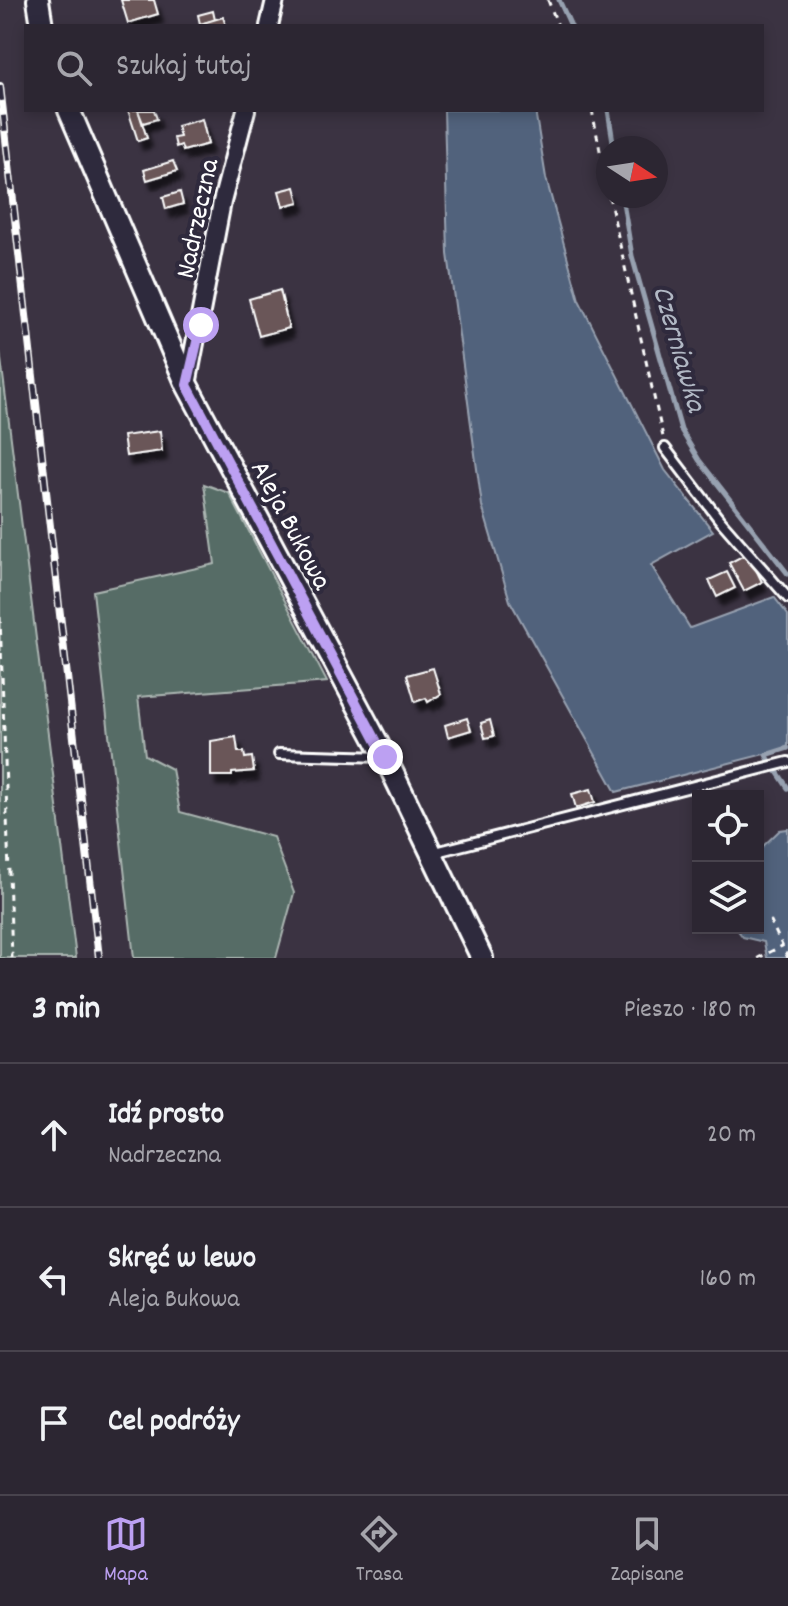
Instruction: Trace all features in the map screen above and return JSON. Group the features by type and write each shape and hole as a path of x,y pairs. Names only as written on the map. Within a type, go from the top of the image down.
{"street":[{"path":"38,0 42,24"},
{"path":"269,24 275,0"},
{"name":"Aleja Bukowa","path":"70,112 187,385 385,757 482,958"},
{"name":"Nadrzeczna","path":"187,385 222,202 245,112"}],"lane":[{"path":"665,448 719,519 788,598"},
{"path":"279,754 385,757"},
{"path":"432,853 786,762"}],"path":[{"path":"548,0 557,24"},
{"path":"592,112 597,136"},
{"path":"611,208 665,448"},
{"path":"0,617 6,711 12,958"},
{"path":"0,714 6,711"},
{"path":"770,920 788,958"},
{"path":"758,958 782,946"}],"green space":[{"path":"0,351 76,958 0,958"},
{"path":"204,484 229,493 327,682 138,697 145,755 172,769 180,812 273,837 294,893 276,958 134,958 93,591 215,564"}],"water":[{"path":"444,112 535,112 546,178 579,300 665,470 713,531 651,565 690,628 774,597 788,615 788,748 616,792 510,601 482,506 448,254"},
{"path":"788,829 788,958 767,958 764,942 741,934 764,934 764,845 780,830"}],"building":[{"path":"121,0 154,0 158,14 128,23"},
{"path":"213,11 215,20 200,24 198,15"},
{"path":"223,17 225,24 200,24"},
{"path":"129,112 139,112 147,138 138,141"},
{"path":"139,112 155,112 157,119 143,123"},
{"path":"202,119 208,144 183,151 181,145 176,147 174,138 180,137 177,126"},
{"path":"173,161 177,171 147,180 144,170"},
{"path":"295,187 299,202 283,206 279,191"},
{"path":"180,192 183,204 166,209 163,197"},
{"path":"280,290 289,328 259,336 249,299"},
{"path":"160,431 162,451 126,456 123,436"},
{"path":"748,553 762,582 744,591 729,563"},
{"path":"727,572 735,588 717,597 709,580"},
{"path":"433,668 441,694 428,702 426,698 415,702 407,675"},
{"path":"467,718 471,730 448,737 445,725"},
{"path":"490,720 494,736 485,738 481,723"},
{"path":"236,737 238,752 244,752 245,758 252,757 254,771 232,773 232,776 211,776 211,741"},
{"path":"591,789 595,802 576,808 572,794"}],"waterway":[{"name":"Czerniawka","path":"559,0 570,24"},
{"name":"Czerniawka","path":"608,112 612,136"},
{"name":"Czerniawka","path":"624,208 632,256 681,430 699,460 788,574"},
{"name":"Czerniawka","path":"788,748 766,755 788,788"}],"railway":[{"path":"0,86 99,958"}],"route":[{"path":"201,325 187,385 385,757"}]}
